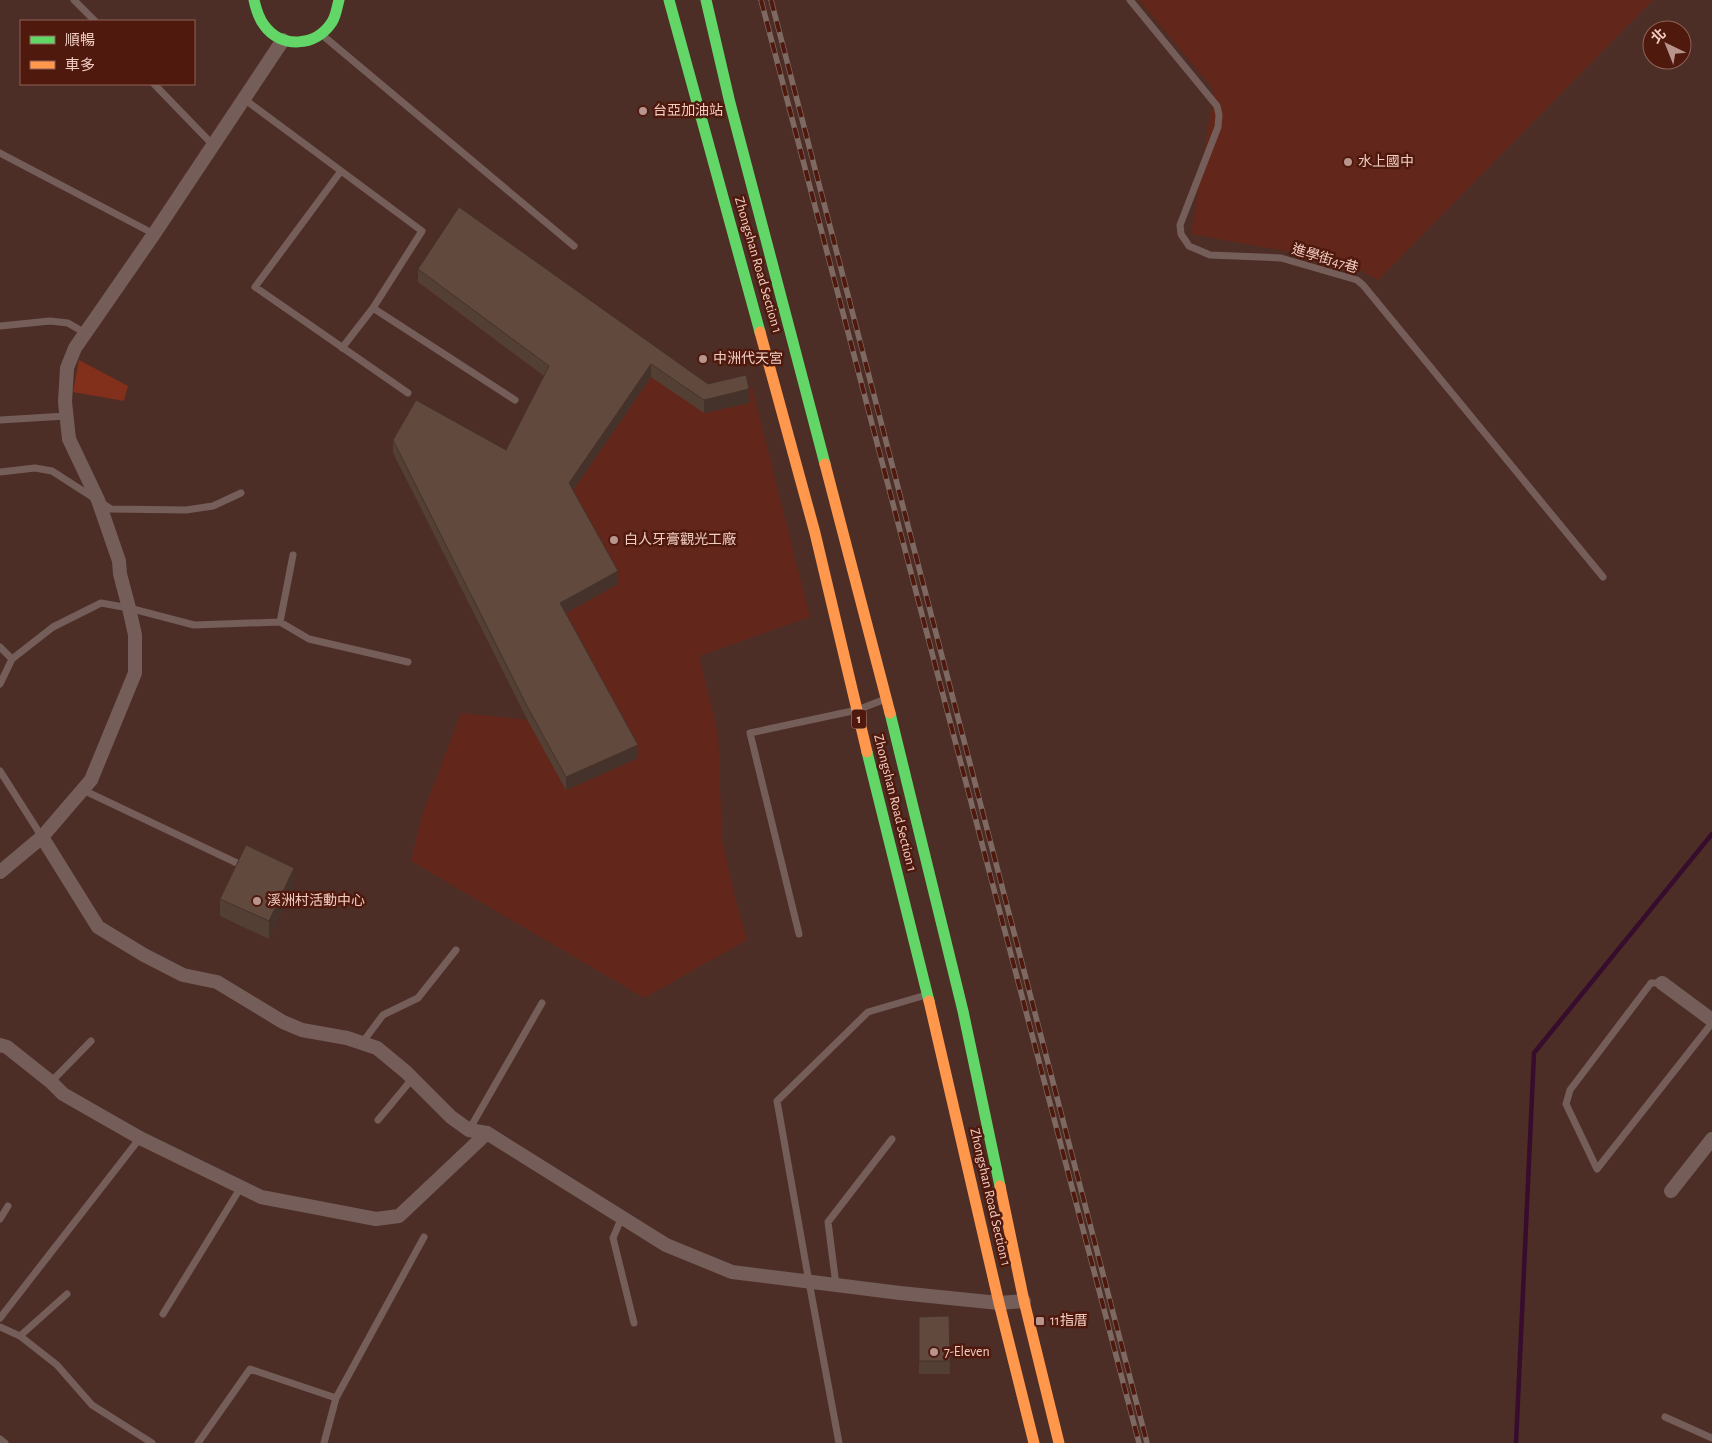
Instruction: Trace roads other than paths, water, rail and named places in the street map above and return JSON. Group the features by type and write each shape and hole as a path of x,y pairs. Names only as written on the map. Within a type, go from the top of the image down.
{"main road":[{"path":"254,0 255,11 261,24 270,34 282,40 296,42 309,40 321,34 330,25 336,13 339,0"},
{"name":"Zhongshan Road Section 1","path":"669,0 815,533 1034,1443"},
{"name":"Zhongshan Road Section 1","path":"706,0 722,104 887,699 963,1011 1024,1301 1059,1443"},
{"path":"698,107 722,104"}],"street":[{"path":"0,872 42,837 91,780 136,673 135,636 130,608 120,574 119,561 98,500 69,439 65,402 67,368 75,348 154,234 282,40"},
{"path":"42,837 98,927 144,955 183,975 217,982 243,996 283,1022 302,1030 347,1038 377,1048 406,1072 451,1117 469,1130 487,1133 666,1246 732,1272 999,1303 1024,1301"},
{"path":"1662,983 1712,1022"},
{"path":"0,1045 7,1047 63,1094 140,1138 261,1198 376,1218 399,1216 487,1133"},
{"path":"1672,1191 1712,1139"}],"lane":[{"path":"74,0 94,20"},
{"name":"進學街47巷","path":"1130,0 1217,106 1219,115 1218,127 1180,225 1181,234 1189,246 1210,255 1281,258 1357,280 1370,293 1602,577"},
{"path":"321,34 574,246"},
{"path":"155,85 213,145"},
{"path":"244,99 422,232 374,308 342,348"},
{"path":"0,153 154,234"},
{"path":"341,171 255,287 408,393"},
{"path":"374,308 515,400"},
{"path":"0,326 50,321 68,323 85,333"},
{"path":"0,420 66,416"},
{"path":"0,472 34,468 52,471 111,509 186,510 213,506 241,493"},
{"path":"280,622 293,555"},
{"path":"0,684 12,659 53,626 101,603 130,608 194,625 280,622 309,639 408,662"},
{"path":"0,647 12,659"},
{"path":"799,934 750,734 857,710 887,699"},
{"path":"0,771 42,837"},
{"path":"83,790 240,864"},
{"path":"362,1043 383,1016 418,998 456,950"},
{"path":"1662,983 1651,983 1570,1090 1566,1098 1566,1104 1597,1169 1712,1022"},
{"path":"839,1443 777,1101 868,1012 927,995"},
{"path":"469,1130 542,1003"},
{"path":"51,1082 91,1041"},
{"path":"378,1120 412,1080"},
{"path":"0,1318 140,1138"},
{"path":"836,1285 828,1222 892,1139"},
{"path":"163,1314 241,1187"},
{"path":"0,1219 8,1206"},
{"path":"621,1218 613,1238 634,1323"},
{"path":"324,1443 336,1398 424,1237"},
{"path":"20,1336 66,1294"},
{"path":"0,1327 20,1336 57,1365 92,1404 152,1443"},
{"path":"198,1443 250,1369 336,1398"},
{"path":"1665,1417 1712,1438"},
{"path":"0,1439 5,1443"}],"waterway":[{"path":"1516,1443 1534,1053 1712,834"}],"railway":[{"path":"761,0 1139,1443"},
{"path":"771,0 1147,1443"}],"place":[{"name":"台亞加油站","path":"643,111"},
{"name":"水上國中","path":"1348,162"},
{"name":"中洲代天宮","path":"703,359"},
{"name":"白人牙膏觀光工廠","path":"614,540"},
{"name":"溪洲村活動中心","path":"257,901"},
{"name":"11指厝","path":"1040,1321"},
{"name":"7-Eleven","path":"934,1352"}]}
